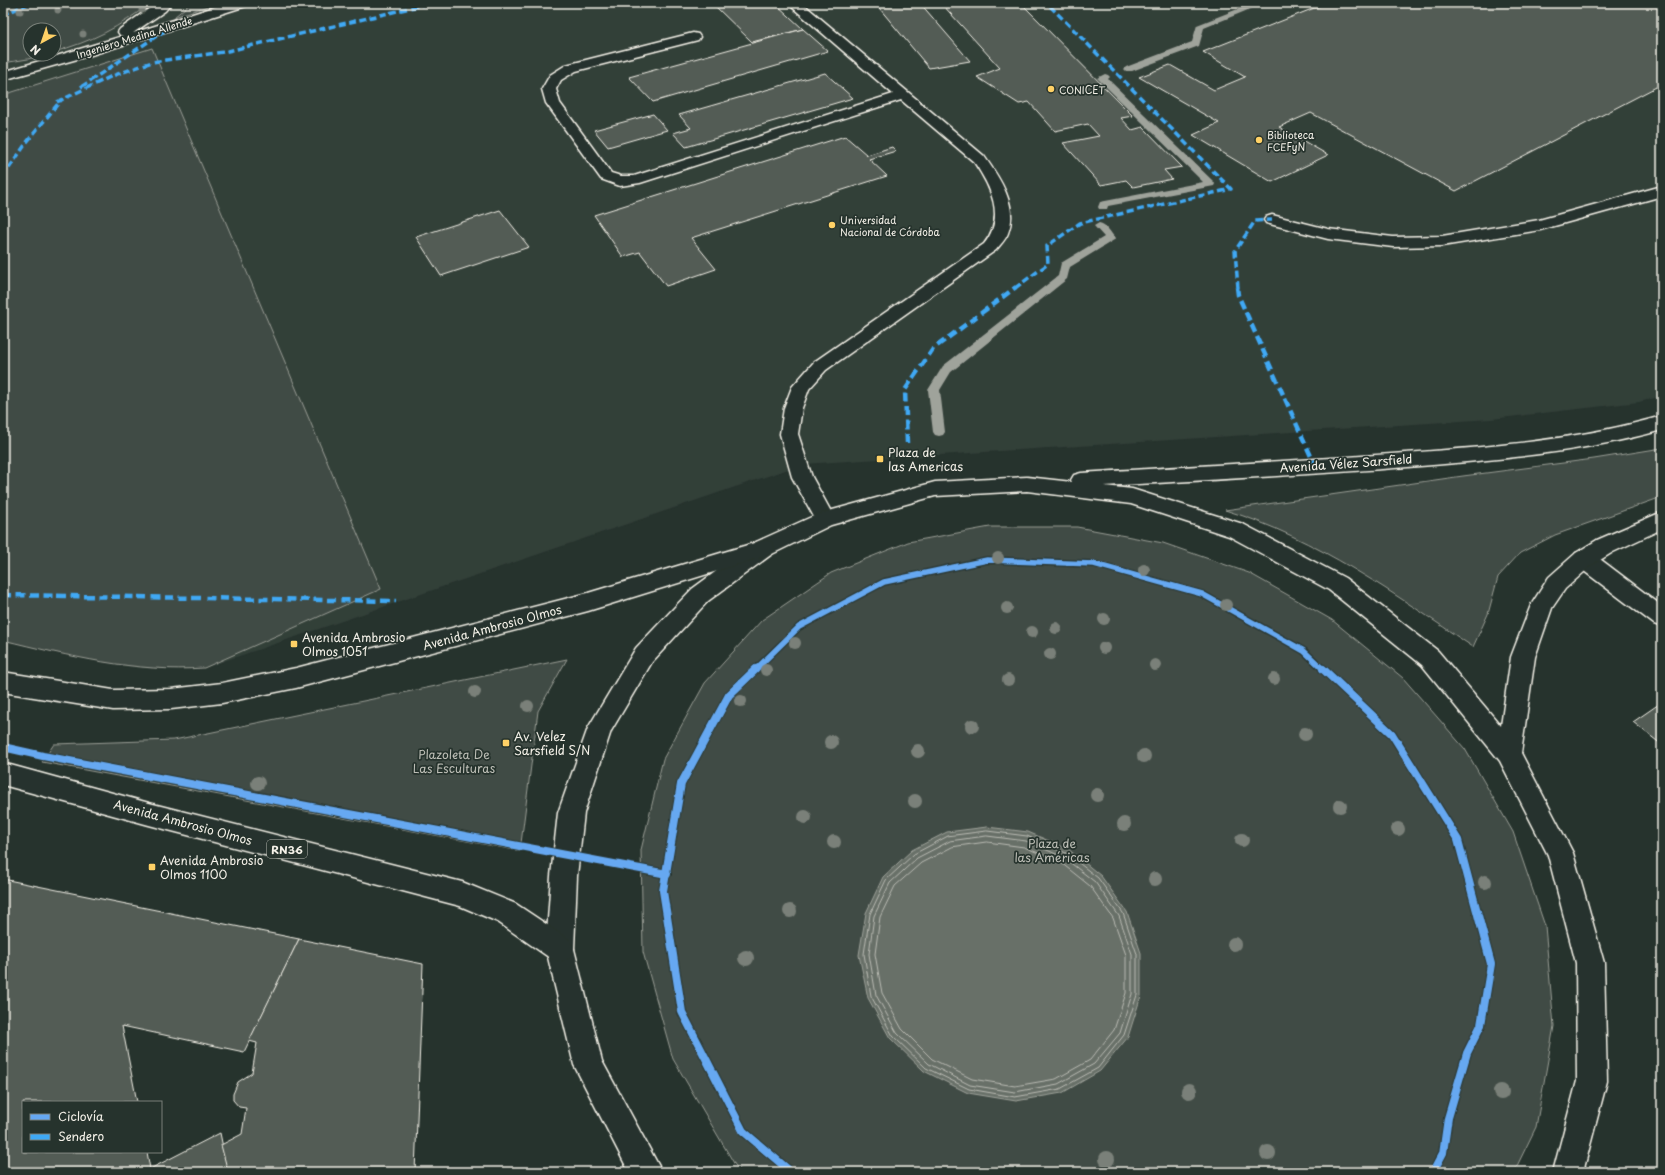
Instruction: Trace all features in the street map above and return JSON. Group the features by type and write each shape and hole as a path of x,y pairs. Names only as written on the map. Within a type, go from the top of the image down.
{"main road":[{"path":"82,53 132,28 165,3"},
{"name":"Ingeniero Medina Allende","path":"3,76 241,3"},
{"name":"Avenida Vélez Sarsfield","path":"1027,484 1472,455 1568,443 1662,424"},
{"path":"648,1172 639,1160 589,1065 560,949 564,876 571,813 600,728 644,655 700,595 764,548 825,519 935,489 1027,484 1132,497 1236,530 1338,584 1430,658 1509,754 1560,853 1590,963 1592,1081 1568,1172"},
{"path":"1509,754 1523,658 1542,605 1557,583 1584,559 1605,546 1662,520"},
{"name":"Avenida Ambrosio Olmos","path":"3,682 113,700 171,699 222,693 296,678 581,604 764,548"},
{"path":"1584,559 1662,618"},
{"name":"Avenida Ambrosio Olmos","path":"3,774 149,814 462,894 507,913 560,949"}],"lane":[{"path":"796,4 979,159 990,174 1001,198 1004,214 1001,232 990,247 820,366 801,387 792,408 789,434 802,477 825,519"},
{"path":"692,37 571,68 555,78 549,89 553,103 606,176 620,181 635,180 903,95"},
{"path":"1272,220 1328,234 1392,242 1442,241 1540,225 1662,190"}],"shaded area":[{"name":"Universidad Nacional de Córdoba","path":"3,3 1662,3 1662,396 1639,402 1491,419 803,464 204,668 155,669 125,666 3,640"}],"green space":[{"path":"3,3 150,3 139,12 105,33 80,44 62,50 62,22 22,22 22,60 3,63"},
{"path":"191,3 217,3 174,17"},
{"path":"152,48 381,589 204,668 179,669 128,666 53,652 3,640 3,95"},
{"path":"1662,448 1662,497 1555,535 1520,553 1498,577 1488,614 1473,647 1354,569 1291,536 1259,522 1225,510 1594,459"},
{"name":"Plaza de las Américas","path":"990,527 1077,527 1163,543 1249,573 1332,620 1403,678 1465,749 1513,832 1545,926 1554,1026 1536,1127 1514,1172 742,1172 735,1165 673,1059 643,952 641,850 663,759 705,683 762,620 831,573 908,542"},
{"name":"Plazoleta De Las Esculturas","path":"567,659 538,711 520,851 42,762 54,744 174,740"}],"water":[{"path":"987,827 1028,832 1068,849 1101,876 1127,912 1141,953 1141,996 1128,1037 1100,1071 1062,1093 1016,1101 968,1093 924,1071 890,1038 868,998 859,955 866,913 883,877 912,850 947,832"}],"building":[{"path":"775,3 803,29 752,42 713,4"},
{"path":"875,3 920,3 970,61 929,68"},
{"name":"CONICET","path":"941,3 1021,3 1133,116 1121,118 1132,130 1143,127 1182,167 1164,170 1172,179 1133,187 1126,180 1101,185 1063,143 1099,136 1088,124 1055,131 1029,102 1019,104 977,77 1000,68"},
{"path":"1327,3 1662,3 1662,84 1456,191 1311,113 1279,127 1328,155 1272,182 1193,135 1219,123 1139,77 1170,65 1214,90 1245,77 1203,52"},
{"path":"803,29 828,51 653,102 629,77"},
{"path":"825,73 853,98 686,147 673,133 691,128 679,115"},
{"path":"653,114 667,130 608,147 594,130"},
{"path":"845,136 867,155 892,147 896,151 869,159 887,176 691,238 716,269 666,286 640,252 623,257 594,215"},
{"path":"500,210 529,247 441,276 416,237"},
{"path":"1662,702 1662,745 1633,722"},
{"path":"3,879 299,939 244,1052 122,1026 137,1101 22,1101 22,1153 147,1153 150,1169 220,1133 228,1172 5,1172 3,1159"},
{"path":"299,939 423,964 415,1172 228,1172 221,1145 242,1134 246,1108 239,1107 233,1100 233,1094 238,1082 252,1073 257,1043 249,1041"}],"waterway":[{"path":"1129,69 1196,44 1200,27 1261,3"},
{"path":"1103,207 1104,204 1210,184 1102,78 1105,77"},
{"path":"939,432 934,390 947,369 1063,277 1065,265 1110,238 1099,226"}],"marked path":[{"path":"3,15 30,3"},
{"path":"57,102 112,76 152,62 224,52 431,3"},
{"path":"907,443 905,390 933,349 1048,264 1047,246 1080,223 1231,189 1047,3"},
{"path":"81,87 173,25"},
{"path":"3,177 27,142 61,100"},
{"path":"1272,220 1255,221 1235,251 1238,295 1315,465"},
{"path":"3,595 396,601"}],"cycle path":[{"path":"791,1172 743,1131 682,1012 663,891 681,784 729,695 799,627 884,582 987,560 1094,564 1202,594 1304,651 1392,734 1458,840 1491,964 1481,1025 1467,1053 1448,1118 1443,1153 1433,1172"},
{"path":"3,747 43,756 667,874"}],"place":[{"name":"CONICET","path":"1051,89"},
{"name":"Biblioteca FCEFyN","path":"1259,140"},
{"name":"Universidad Nacional de Córdoba","path":"832,225"},
{"name":"Plaza de las Americas","path":"880,459"},
{"name":"Avenida Ambrosio Olmos 1051","path":"294,644"},
{"name":"Av. Velez Sarsfield S/N","path":"506,743"},
{"name":"Avenida Ambrosio Olmos 1100","path":"152,867"}]}
